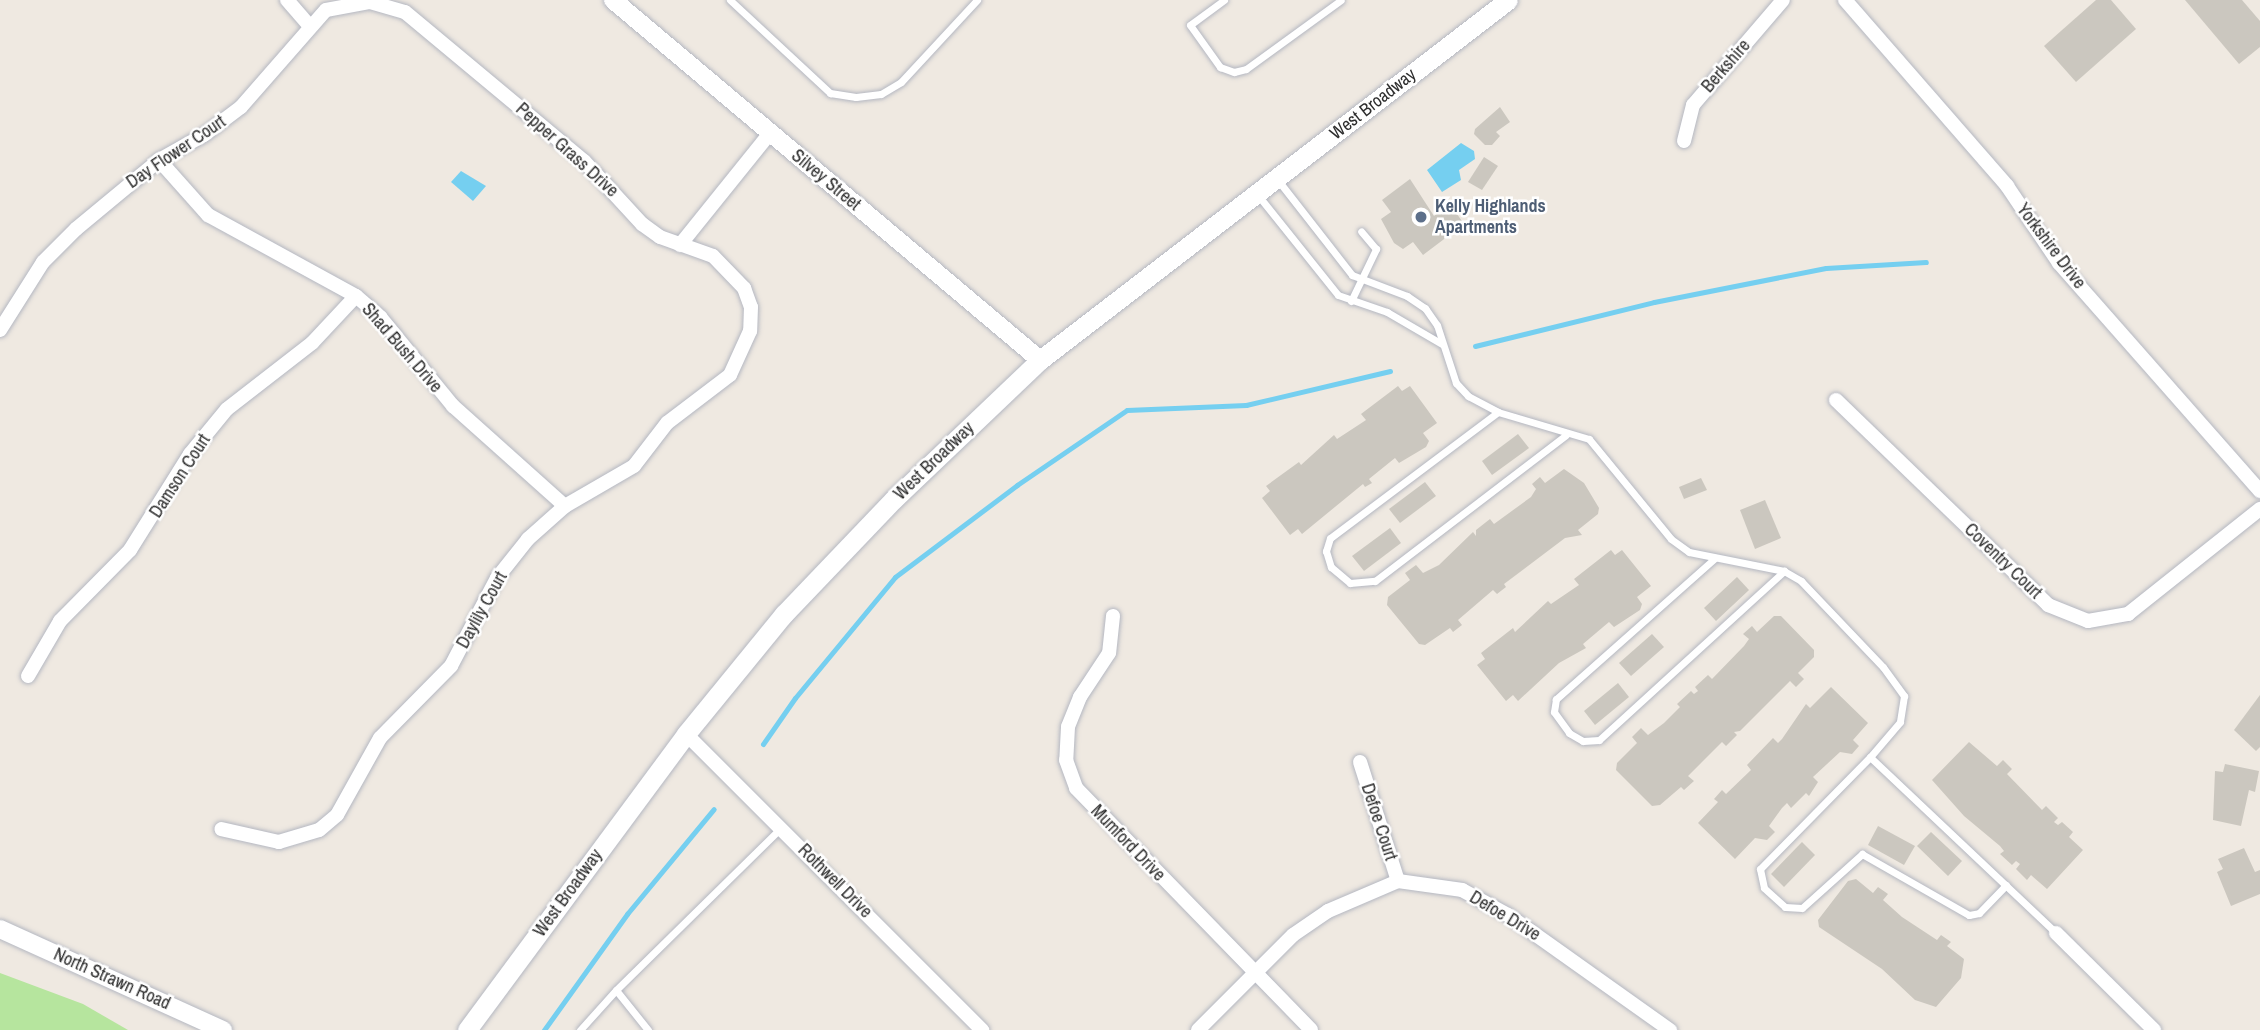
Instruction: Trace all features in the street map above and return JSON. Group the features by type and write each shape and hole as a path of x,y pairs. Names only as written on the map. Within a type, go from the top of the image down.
{"main road":[{"name":"West Broadway","path":"467,1030 686,734 793,604 894,499 1040,360 1508,0"}],"street":[{"path":"287,0 309,25"},
{"name":"Silvey Street","path":"613,0 1040,360"},
{"name":"Berkshire","path":"1684,141 1693,105 1783,0"},
{"name":"Yorkshire Drive","path":"1844,0 2007,186 2059,262 2260,491"},
{"name":"Day Flower Court","path":"0,330 43,262 159,160 204,135 241,107 281,65 309,25 326,10 370,2"},
{"name":"Pepper Grass Drive","path":"370,2 405,12 584,161 642,224 680,245 713,256 732,271 751,307"},
{"path":"680,245 770,133"},
{"name":"Shad Bush Drive","path":"159,160 208,215 356,296 381,318 453,406 565,506"},
{"name":"Damson Court","path":"28,676 60,621 130,550 190,454 227,409 313,342 356,296"},
{"name":"Daylily Court","path":"221,829 279,842 319,830 338,815 380,738 451,666 497,578 528,539 565,506 634,466 667,422 730,375 744,352 751,307"},
{"name":"Coventry Court","path":"1836,400 2048,605 2088,621 2128,614 2260,509"},
{"name":"Mumford Drive","path":"1113,616 1109,653 1080,697 1068,727 1066,760 1076,788 1311,1030"},
{"name":"Rothwell Drive","path":"686,734 982,1030"},
{"name":"Defoe Court","path":"1360,762 1398,881"},
{"path":"1198,1030 1293,935 1328,911 1398,881"},
{"name":"Defoe Drive","path":"1398,881 1462,890 1474,896 1520,923 1670,1030"},
{"name":"North Strawn Road","path":"0,929 223,1030"},
{"path":"2056,933 2154,1030"}],"lane":[{"path":"730,0 830,93 856,97 881,94 901,82 977,0"},
{"path":"1224,0 1190,24 1220,67 1234,72 1246,69 1341,0"},
{"path":"1276,178 1338,261 1362,280 1407,296 1425,308 1437,325 1457,383 1468,396 1498,412 1531,419 1566,435 1589,439 1671,539 1689,552 1784,571 1801,581 1874,657 1903,696 1900,722 1870,757 1760,869 1764,888 1785,907 1802,908 1862,854 1969,915 1979,913 2006,886"},
{"path":"1256,194 1324,281 1351,302 1387,312 1442,344"},
{"path":"1351,302 1376,249 1361,231"},
{"path":"1498,412 1330,538 1326,551 1331,566 1350,583 1375,581 1566,435"},
{"path":"1715,558 1556,699 1554,712 1569,733 1583,741 1599,740 1784,571"},
{"path":"1870,757 2056,933"},
{"path":"580,1030 616,990 782,828"},
{"path":"616,990 646,1029"}],"green space":[{"path":"0,973 83,1004 128,1030 0,1030"}],"water":[{"path":"1461,143 1474,151 1475,159 1459,170 1461,180 1442,192 1427,170"},
{"path":"461,171 486,186 473,201 451,182"}],"building":[{"path":"2096,0 2111,0 2136,29 2076,82 2044,46"},
{"path":"2185,0 2242,0 2260,21 2260,47 2239,64"},
{"path":"1500,107 1510,122 1496,132 1500,136 1492,145 1485,145 1474,134 1475,129"},
{"path":"1484,157 1498,166 1482,190 1468,182"},
{"name":"Kelly Highlands Apartments","path":"1410,179 1434,216 1450,204 1464,224 1423,255 1413,242 1403,249 1394,243 1381,219 1391,212 1382,200"},
{"path":"1398,386 1402,391 1410,386 1437,423 1423,433 1429,441 1426,447 1399,463 1395,458 1369,479 1372,483 1365,487 1363,484 1302,534 1298,529 1290,535 1262,498 1270,491 1266,486 1299,462 1301,465 1334,435 1337,439 1366,420 1361,414"},
{"path":"1518,434 1529,448 1492,475 1482,461"},
{"path":"1564,469 1584,483 1599,508 1598,514 1578,530 1582,535 1565,538 1504,584 1506,587 1497,594 1493,590 1458,620 1462,625 1453,632 1450,628 1425,645 1419,644 1387,605 1388,597 1410,580 1405,573 1416,565 1423,573 1439,565 1473,532 1476,536 1476,530 1490,519 1494,524 1531,497 1536,489 1532,484 1540,477 1545,483"},
{"path":"1701,478 1707,490 1684,499 1679,487"},
{"path":"1425,482 1436,496 1400,523 1389,509"},
{"path":"1765,500 1781,538 1755,549 1740,510"},
{"path":"1390,528 1401,543 1364,571 1352,556"},
{"path":"1611,550 1615,555 1622,550 1651,586 1637,597 1642,604 1640,610 1614,627 1609,622 1583,644 1586,648 1559,663 1518,701 1513,695 1506,701 1477,665 1485,659 1481,653 1513,628 1515,632 1548,601 1551,604 1579,585 1574,579"},
{"path":"1737,577 1749,590 1716,621 1704,608"},
{"path":"1774,616 1781,616 1814,650 1814,657 1798,673 1804,679 1796,687 1790,681 1740,731 1734,732 1737,735 1726,746 1722,742 1688,776 1694,781 1684,790 1681,787 1660,805 1652,806 1616,770 1617,763 1637,743 1632,737 1641,728 1648,735 1664,723 1680,707 1677,704 1691,691 1694,694 1698,691 1695,687 1708,675 1712,679 1744,646 1749,639 1743,634 1752,626 1757,632"},
{"path":"1652,634 1664,647 1631,676 1619,663"},
{"path":"1618,683 1629,697 1595,725 1584,711"},
{"path":"1831,687 1868,723 1853,740 1859,746 1852,754 1840,752 1813,777 1818,782 1809,796 1806,793 1791,808 1787,803 1782,808 1769,826 1775,832 1767,840 1755,838 1735,859 1698,823 1718,802 1714,799 1722,790 1726,794 1751,770 1747,765 1773,738 1778,743 1782,739 1806,704 1810,708"},
{"path":"2260,695 2260,747 2256,751 2234,730"},
{"path":"1969,742 1997,766 2003,760 2012,769 2007,774 2042,810 2046,806 2058,818 2054,822 2058,825 2062,822 2073,832 2069,837 2083,850 2047,889 2031,875 2027,880 2016,869 2020,864 2016,861 2012,865 2000,854 2004,851 2000,846 1964,816 1932,780"},
{"path":"2225,764 2259,771 2255,792 2249,790 2241,826 2213,820 2215,771 2223,772"},
{"path":"1878,826 1915,846 1904,865 1868,845"},
{"path":"1931,832 1962,861 1948,876 1917,846"},
{"path":"1802,842 1815,855 1784,887 1771,874"},
{"path":"2244,848 2255,872 2260,870 2260,894 2231,906 2217,872 2223,869 2218,859"},
{"path":"1856,879 1873,893 1878,887 1888,894 1883,900 1902,917 1937,940 1941,935 1951,942 1947,946 1964,959 1961,978 1936,1007 1915,1000 1882,969 1819,927 1818,920 1848,881"}],"waterway":[{"path":"1475,346 1654,302 1826,268 1926,262"},
{"path":"763,744 795,698 895,577 1017,485 1127,410 1246,405 1390,371"},
{"path":"544,1030 627,914 714,809"}],"place":[{"name":"Kelly Highlands Apartments","path":"1421,217"}]}
